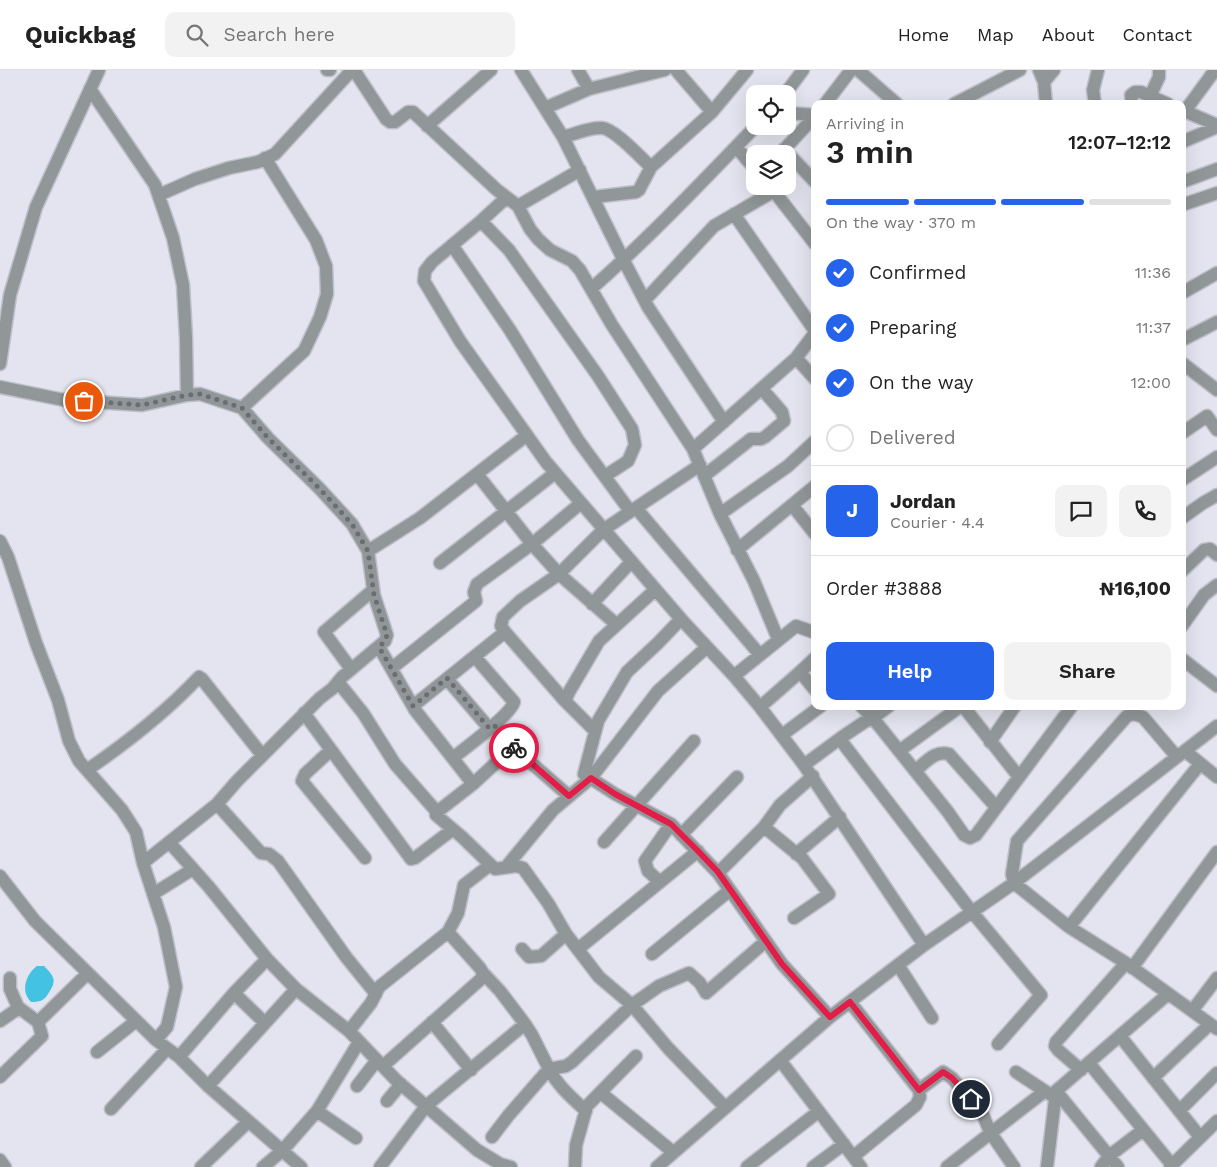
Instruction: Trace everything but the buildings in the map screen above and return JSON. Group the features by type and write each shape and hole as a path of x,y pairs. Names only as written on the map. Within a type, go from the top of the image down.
{"street":[{"path":"0,364 10,295 36,207 99,70"},
{"path":"159,195 195,179 229,168 258,162 275,154 353,70 386,119 390,122 395,122 411,112 506,198 518,206 530,229 538,239 550,250 572,261 580,270 612,325 693,448 720,514 754,581 778,639"},
{"path":"427,126 478,74 491,70"},
{"path":"521,70 564,137 645,300 724,422"},
{"path":"578,70 589,89"},
{"path":"546,108 589,89 665,70"},
{"path":"676,70 712,112"},
{"path":"594,197 636,192 642,188 651,167 712,112 747,70"},
{"path":"791,85 802,70"},
{"path":"828,100 851,70"},
{"path":"858,70 892,100"},
{"path":"962,100 1020,70"},
{"path":"1039,70 1044,82 1046,100"},
{"path":"1044,82 1054,70"},
{"path":"1094,100 1093,90 1098,70"},
{"path":"1150,96 1159,77 1159,70"},
{"path":"1186,108 1215,70"},
{"path":"90,89 156,184 173,238 183,285 187,395"},
{"path":"1132,100 1131,95 1135,92 1141,92 1159,100"},
{"path":"1186,112 1217,126"},
{"path":"796,114 811,116"},
{"path":"788,145 811,120"},
{"path":"1186,140 1217,126"},
{"path":"564,137 598,128 605,128 617,136 651,167"},
{"path":"591,289 624,261 747,135"},
{"path":"736,147 746,159"},
{"path":"242,408 304,351 320,317 327,294 326,266 316,240 265,158"},
{"path":"796,164 811,178"},
{"path":"1186,181 1217,169"},
{"path":"518,206 580,170"},
{"path":"1186,204 1217,193"},
{"path":"645,300 714,226 762,195"},
{"path":"777,195 811,239"},
{"path":"506,198 432,262 425,271 424,282 460,340 555,473 655,590 734,676 813,776 924,945"},
{"path":"734,214 811,326"},
{"path":"481,221 509,250 598,376 632,429 635,445 628,461 605,476"},
{"path":"452,245 510,330 578,440 605,476 760,655"},
{"path":"1186,291 1217,273"},
{"path":"1186,338 1217,322"},
{"path":"693,448 796,358 811,337"},
{"path":"796,358 811,375"},
{"path":"1186,366 1217,390"},
{"path":"0,387 64,400 142,405 200,394 242,408 268,438 319,488 352,524 368,551 373,590 387,635 385,641 351,669 304,713 217,804 143,863"},
{"path":"595,731 565,701 505,632 502,626 503,617 520,601 559,574 603,530 633,509 702,470 751,439 761,439 784,421 782,412 762,389"},
{"path":"1186,430 1208,416 1217,430"},
{"path":"368,551 420,518 527,435"},
{"path":"720,514 788,466 811,445"},
{"path":"1186,477 1217,457"},
{"path":"440,563 555,473"},
{"path":"477,474 532,544 559,574 616,624"},
{"path":"737,550 811,489"},
{"path":"1186,515 1217,494"},
{"path":"392,668 476,601 474,592 477,584 532,544 581,503"},
{"path":"792,505 811,529"},
{"path":"0,541 8,557 36,643 58,700 70,741 79,760 122,810 136,832 143,863 164,927 176,987 167,1027 156,1040"},
{"path":"1186,567 1204,550 1210,549 1217,555"},
{"path":"592,604 631,562"},
{"path":"1186,620 1204,595 1217,585"},
{"path":"351,669 324,632 373,590"},
{"path":"565,701 599,641 655,590"},
{"path":"681,619 658,644 626,672 598,721 584,774 615,794 671,824 718,872 782,964 830,1017"},
{"path":"734,676 796,626 811,630"},
{"path":"413,706 505,632"},
{"path":"379,647 413,706 473,784"},
{"path":"506,867 553,810 591,778 658,691 706,647"},
{"path":"453,758 491,726 514,702 475,657"},
{"path":"760,707 811,662"},
{"path":"1186,662 1217,686"},
{"path":"800,672 811,685"},
{"path":"87,770 125,744 155,720 199,677 262,755"},
{"path":"447,678 491,726 569,796"},
{"path":"338,682 363,713 395,764 437,812 436,815 439,820 495,869 516,866 523,868 548,903 566,934 599,977 632,1006 668,1048 725,1107"},
{"path":"782,735 816,710"},
{"path":"865,710 948,812 964,836 970,838 976,835 1068,710"},
{"path":"804,765 883,710"},
{"path":"899,751 956,710"},
{"path":"965,710 1019,777"},
{"path":"990,742 1012,710"},
{"path":"1153,1078 1214,1027 1129,966 1069,927 1014,883 1012,874 1017,841 1127,716 1136,710 1181,754 1200,764 1217,777"},
{"path":"304,713 411,859 452,830"},
{"path":"658,1167 830,1017 924,945 1014,883 1217,726"},
{"path":"842,737 842,742 972,912 1041,995 998,1044"},
{"path":"604,842 694,740"},
{"path":"437,812 473,784 513,747"},
{"path":"331,750 305,774 302,781 366,858"},
{"path":"915,771 935,754 942,752 950,754 996,807"},
{"path":"1069,927 1200,764"},
{"path":"718,872 764,827 780,805 813,776"},
{"path":"682,835 737,777"},
{"path":"217,804 261,853 269,854 278,861 346,957 376,994"},
{"path":"796,854 840,817"},
{"path":"660,882 648,871 645,861 671,824"},
{"path":"764,827 802,858 829,894 794,918"},
{"path":"169,842 267,959 296,989 349,1031 401,1084 477,1150 500,1164 511,1167"},
{"path":"578,949 698,851"},
{"path":"1217,852 1129,966 1056,1042 1055,1046 1058,1050 1085,1067 1143,1130 1171,1166 1217,1120"},
{"path":"349,1031 371,1003 379,987 448,932 458,913 464,885 490,865"},
{"path":"153,894 193,869"},
{"path":"0,876 35,921 136,1021 300,1167"},
{"path":"652,954 730,890"},
{"path":"448,932 525,1024 549,1069 560,1085 586,1111"},
{"path":"522,949 529,957 541,956 566,934"},
{"path":"492,1137 549,1069 566,1066 572,1062 632,1006 659,986 689,973 700,983 706,993 766,941"},
{"path":"178,1057 234,993 267,959"},
{"path":"898,965 932,1018"},
{"path":"38,1022 88,973"},
{"path":"357,1086 380,1063 432,1022 481,979 483,973"},
{"path":"0,1076 42,1036 38,1022 18,1007 10,989 10,978"},
{"path":"1192,1011 1217,978"},
{"path":"208,1086 296,989"},
{"path":"234,993 264,1023"},
{"path":"947,1167 990,1132 1052,1093 1085,1067 1168,994"},
{"path":"780,1060 858,1162 916,1105 920,1097 919,1090 850,1002"},
{"path":"0,1021 18,1007"},
{"path":"98,1052 136,1021"},
{"path":"432,1022 471,1070"},
{"path":"380,1167 426,1106 525,1024"},
{"path":"1120,1036 1200,1138"},
{"path":"263,1167 282,1152 318,1111 359,1042"},
{"path":"110,1109 167,1049"},
{"path":"575,1167 576,1145 587,1106 636,1056"},
{"path":"919,1090 943,1072 952,1078 981,1110 990,1132 1014,1167"},
{"path":"1016,1072 1052,1093 1118,1167"},
{"path":"1179,1111 1217,1073"},
{"path":"387,1102 401,1084"},
{"path":"601,1093 673,1152"},
{"path":"1051,1164 1052,1093"},
{"path":"318,1111 356,1138"},
{"path":"746,1167 818,1112"},
{"path":"201,1167 248,1122"},
{"path":"1101,1167 1109,1156 1143,1130"},
{"path":"813,1167 844,1144"},
{"path":"0,1160 5,1167"}],"water":[{"path":"37,966 44,966 51,973 54,982 51,990 43,1000 31,1002 25,988 27,978"}],"way so far":[{"path":"84,401 142,405 200,394 242,408 268,438 319,488 352,524 368,551 372,569 374,595 387,635 385,641 379,647 413,706 447,678 489,728 494,725 514,748"}],"route":[{"path":"514,748 569,796 591,778 615,794 671,824 718,872 782,964 830,1017 850,1002 919,1090 943,1072 952,1078 971,1099"}]}
